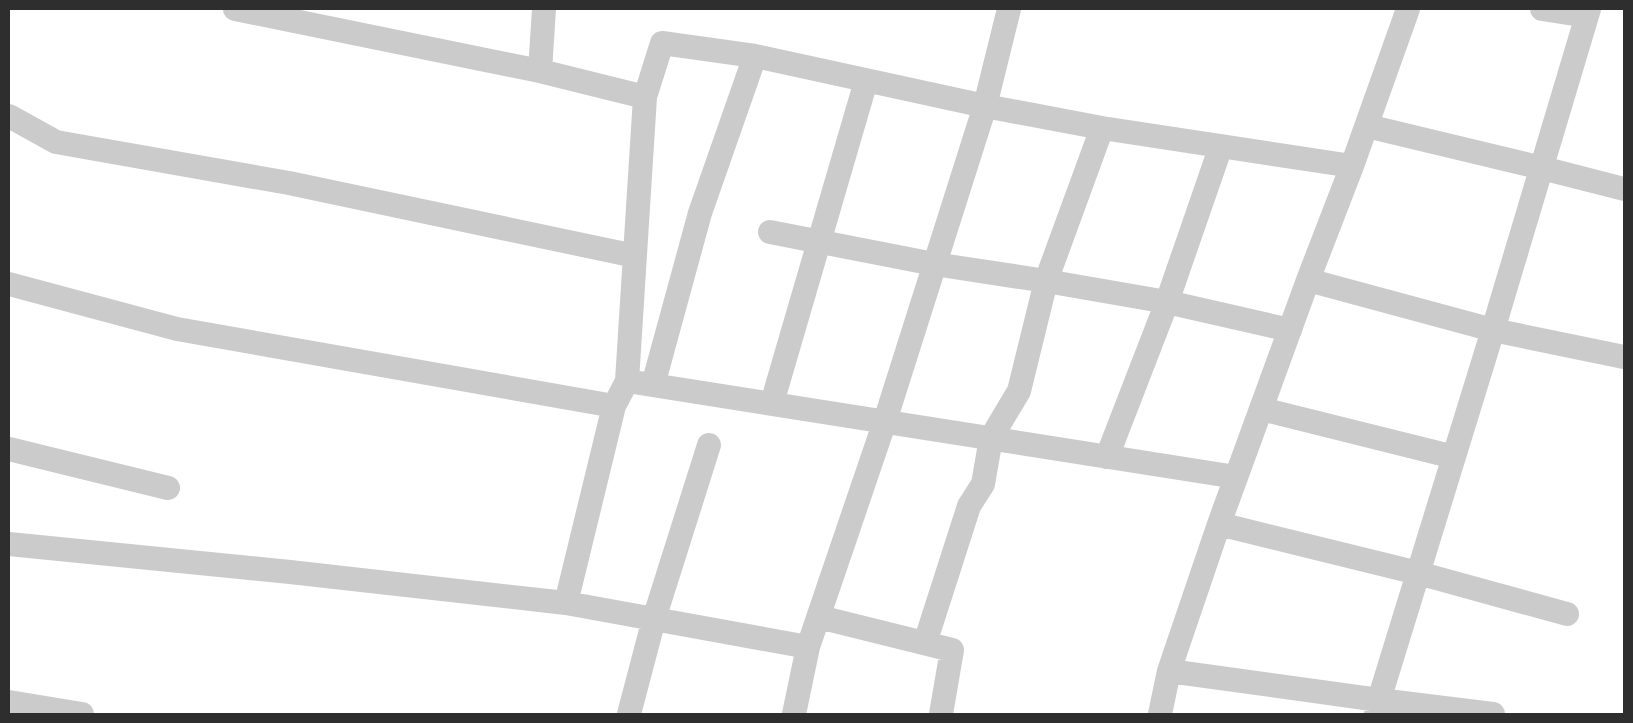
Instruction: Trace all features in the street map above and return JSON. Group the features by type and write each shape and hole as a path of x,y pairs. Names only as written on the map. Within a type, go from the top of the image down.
{"street":[{"path":"235,9 540,70 645,97"},
{"path":"540,70 544,9"},
{"path":"794,714 808,647 885,421 985,106 1009,9"},
{"path":"1160,714 1169,671 1219,524 1308,280 1367,126 1408,9"},
{"path":"1377,707 1588,12 1542,9"},
{"path":"566,603 614,406 627,381 645,97 662,43 755,56 985,106 1102,128 1352,166"},
{"path":"653,385 700,214 755,56"},
{"path":"772,403 866,80"},
{"path":"9,116 56,142 289,183 635,256"},
{"path":"1367,126 1624,189"},
{"path":"925,643 969,506 983,484 991,438 1019,391 1046,281 1102,128"},
{"path":"1107,456 1166,302 1222,146"},
{"path":"770,232 934,264 1166,302 1290,330"},
{"path":"1308,280 1493,330 1624,357"},
{"path":"9,284 177,329 614,406"},
{"path":"627,381 1236,477"},
{"path":"1261,409 1454,457"},
{"path":"629,714 654,619 709,445"},
{"path":"9,449 168,488"},
{"path":"1219,524 1418,573 1567,614"},
{"path":"9,544 300,573 566,603 808,647"},
{"path":"819,617 952,650 941,714"},
{"path":"1169,671 1377,707 1493,714"},
{"path":"9,702 82,714"}]}
